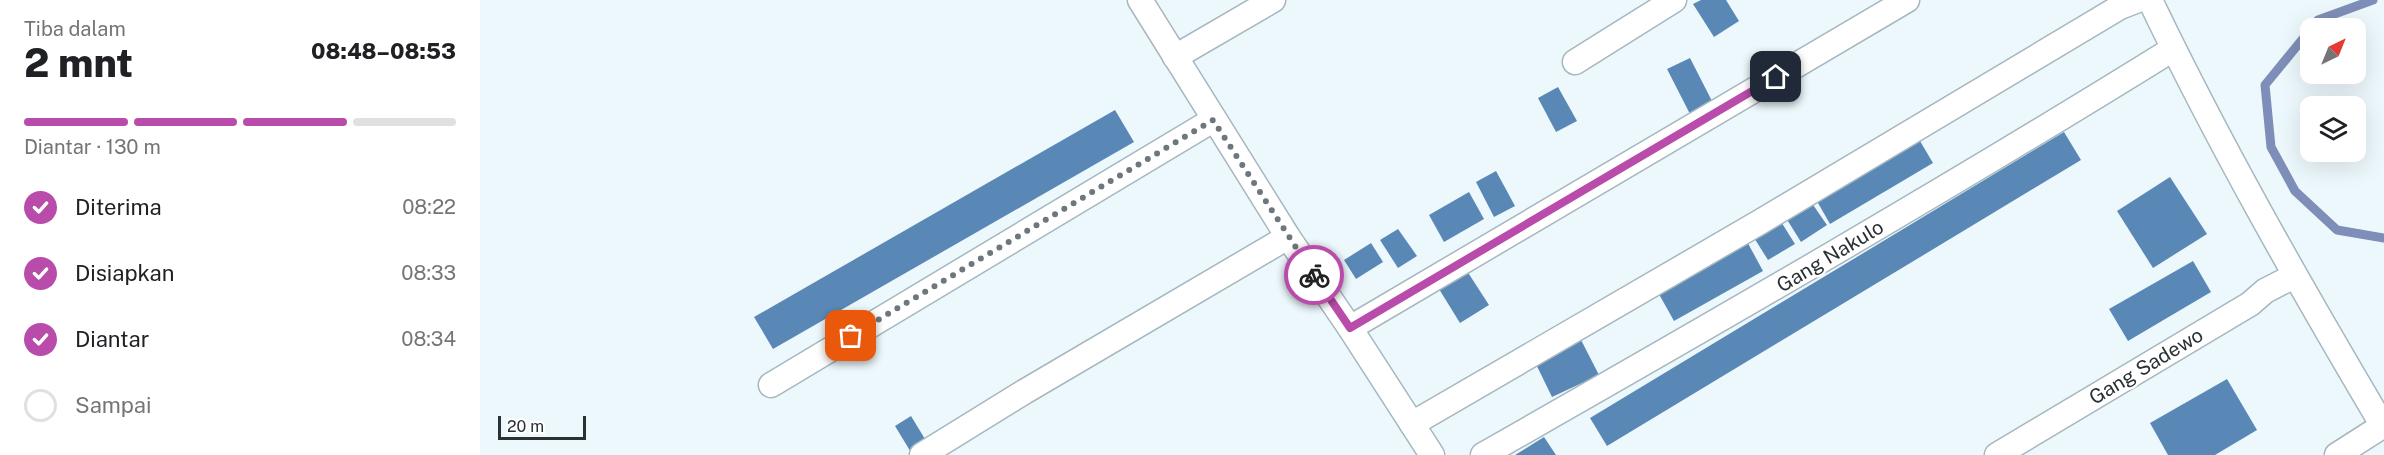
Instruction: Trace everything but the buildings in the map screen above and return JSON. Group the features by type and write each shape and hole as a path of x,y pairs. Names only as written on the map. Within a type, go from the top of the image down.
{"street":[{"path":"1140,0 1288,237 1432,455"},
{"path":"1175,57 1273,0"},
{"path":"1575,62 1674,0"},
{"path":"1350,328 1906,0"},
{"path":"1412,424 1760,222 2121,7 2138,0"},
{"path":"2150,0 2173,49 2294,276 2383,426 2337,455"},
{"name":"Gang Nakulo","path":"1483,455 1772,290 2173,49"},
{"path":"771,384 1213,120"},
{"path":"922,455 1024,392 1288,237"},
{"name":"Gang Sadewo","path":"1997,455 2250,304 2265,291 2294,276"}],"waterway":[{"path":"2324,18 2373,0"},
{"path":"2300,42 2265,85 2271,147 2295,191 2337,230 2384,238"}],"way so far":[{"path":"851,336 1213,120 1314,275"}],"route":[{"path":"1314,275 1350,328 1776,77"}]}
